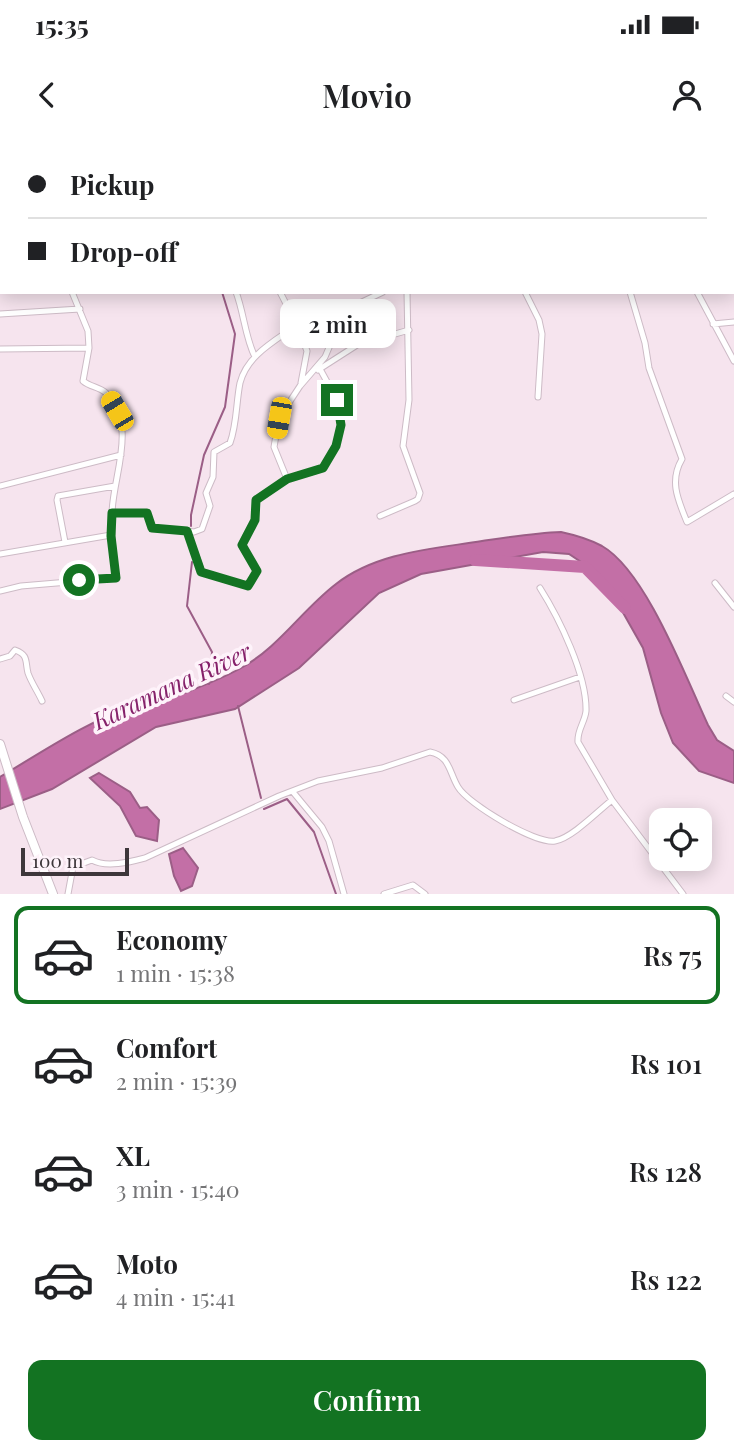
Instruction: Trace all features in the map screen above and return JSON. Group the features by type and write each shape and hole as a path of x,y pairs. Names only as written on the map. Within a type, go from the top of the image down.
{"main road":[{"path":"0,747 23,817 53,894"}],"street":[{"path":"0,591 21,586 116,578 111,536 122,435 117,411 107,394 83,381 89,348 88,331 73,294"},
{"path":"237,294 255,357"},
{"path":"281,294 307,351 300,386"},
{"path":"287,479 274,447 279,418 300,386 325,356 345,310 379,294"},
{"path":"380,516 415,501 420,493 403,446 409,400 407,294"},
{"path":"526,294 539,320 542,334 538,397"},
{"path":"631,294 649,368 682,459 674,473 679,502 687,522 734,494"},
{"path":"698,294 734,361"},
{"path":"0,314 80,309"},
{"path":"713,324 734,322"},
{"path":"112,513 147,513 152,528 194,532 202,529 210,506 206,493 213,477 215,452 230,443 234,433 240,382 246,368 255,357 297,325"},
{"path":"300,386 320,369 357,345 409,330"},
{"path":"0,349 89,348"},
{"path":"187,531 201,572 248,586 257,571 242,545 255,520 256,500 287,479 323,468 336,446 341,425 337,400 320,369"},
{"path":"0,486 121,455"},
{"path":"65,542 58,496 115,486"},
{"path":"0,554 111,536"},
{"path":"715,583 734,607"},
{"path":"540,588 565,634 580,677 586,710 577,736 578,742 612,800 683,894"},
{"path":"0,659 10,656 15,650 24,655 28,662 27,671 42,701"},
{"path":"514,700 580,677"},
{"path":"726,696 734,702"},
{"path":"68,894 73,867 81,863 93,860 99,864 125,863 145,858 333,776 382,768 430,752 446,760 465,797 524,832 544,840 555,841 568,835 612,800"},
{"path":"293,792 322,827 329,841 344,894"},
{"path":"384,894 413,885 425,894"}],"shaded area":[{"path":"561,532 602,546 618,559 634,578 663,627 708,725 717,740 734,751 734,783 699,771 673,743 661,713 643,648 596,572 569,554 543,552 421,574 379,593 299,668 235,709 156,727 52,789 0,809 0,777 104,718 141,703 187,692 241,668 267,650 324,594 352,573 387,558 425,550 522,535"},
{"path":"99,773 130,792 140,808 147,807 159,820 157,841 136,836 120,806 90,778"},
{"path":"183,848 198,868 192,886 181,891 169,854"}],"waterway":[{"path":"191,526 204,455 225,407 235,334 223,294"},
{"name":"Karamana River","path":"475,560 585,567 625,608"},
{"path":"192,562 187,606 212,652 209,684"},
{"path":"238,706 261,798"},
{"path":"264,809 287,799 314,832 336,894"}],"route":[{"path":"79,580 116,578 111,536 112,513 147,513 152,528 187,531 201,572 248,586 257,571 242,545 255,520 256,500 287,479 323,468 336,446 341,425 337,400"}]}
